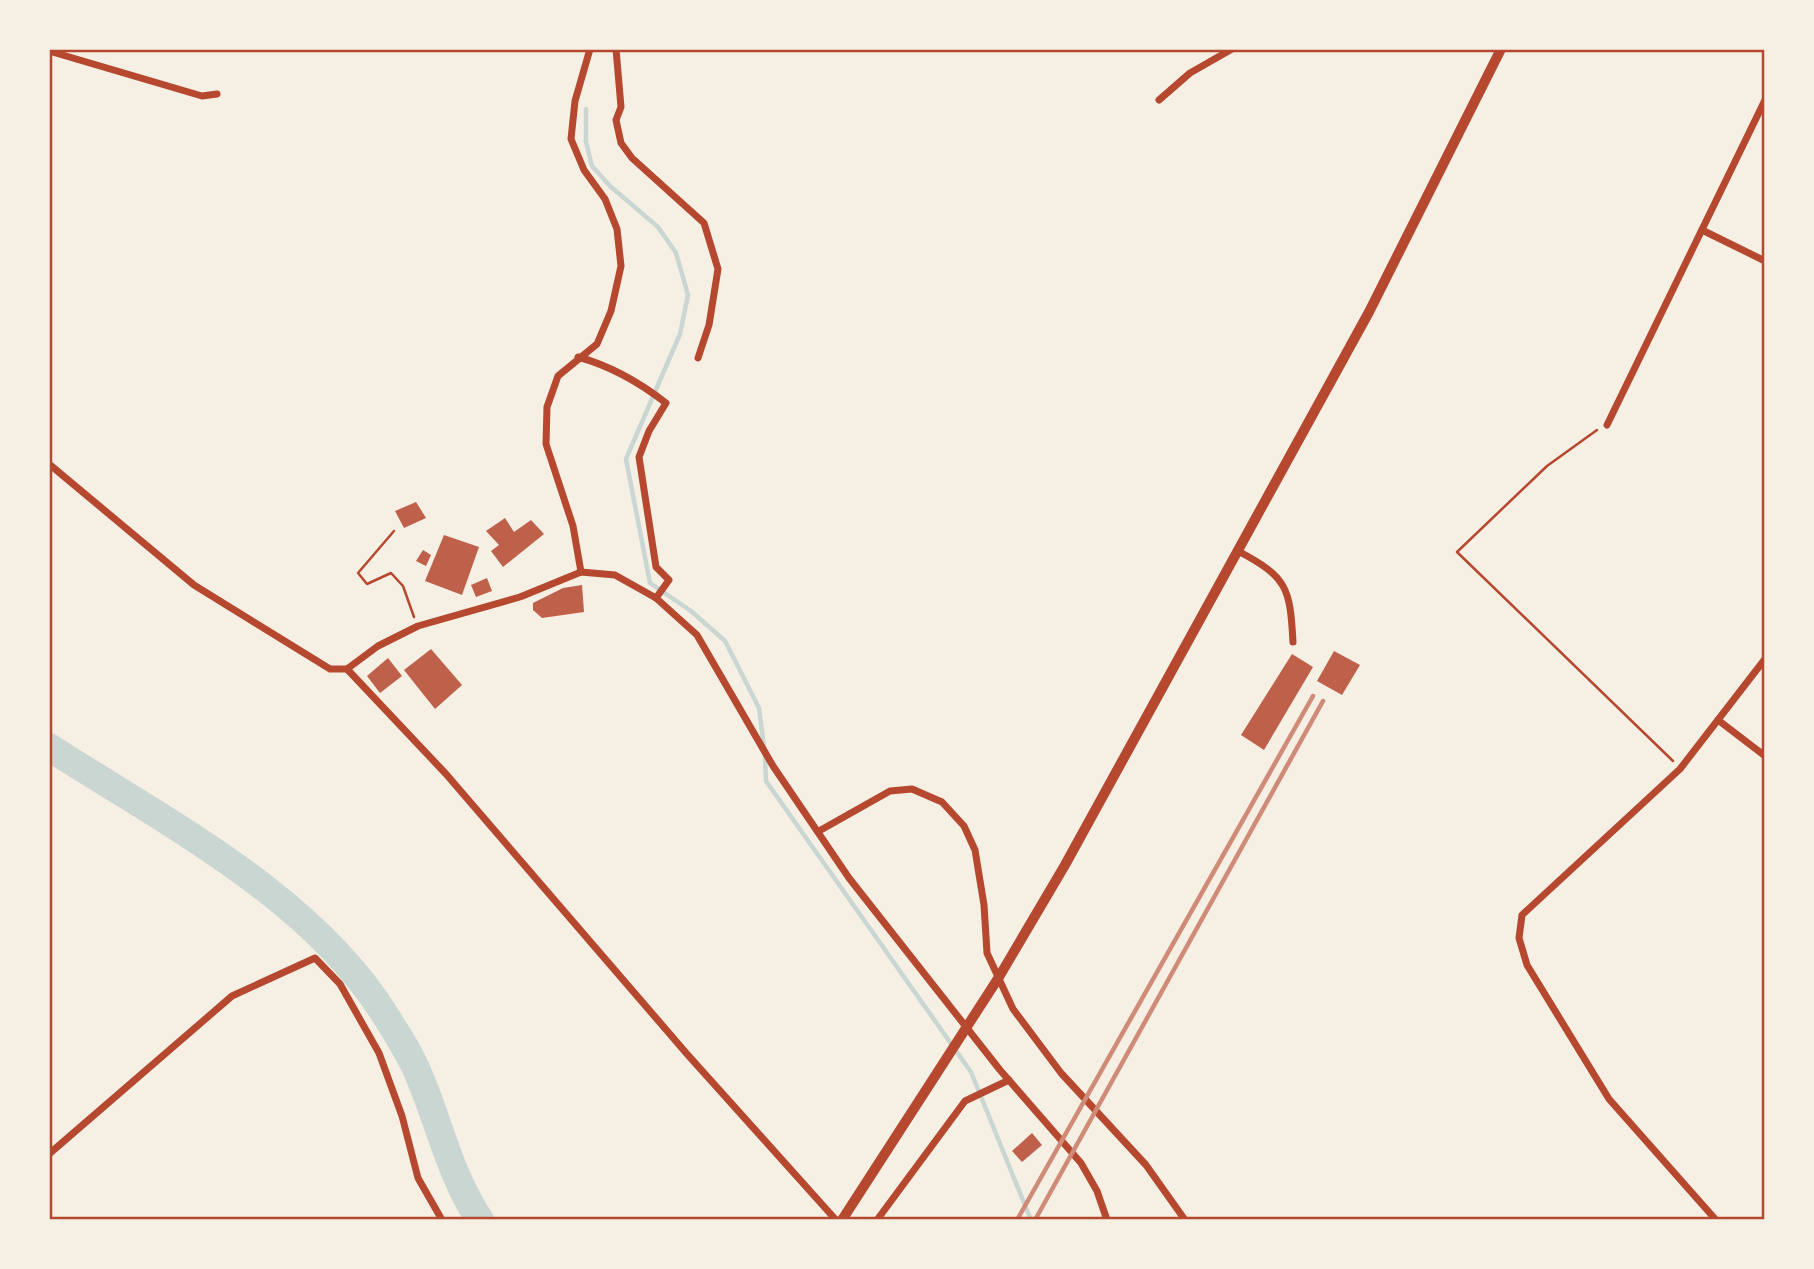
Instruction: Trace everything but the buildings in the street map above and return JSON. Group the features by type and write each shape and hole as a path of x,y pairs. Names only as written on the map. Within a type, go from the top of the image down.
{"street":[{"path":"581,572 573,526 546,444 547,407 558,376 597,344 611,311 621,266 617,229 605,199 584,170 571,139 575,100 590,49"},
{"path":"615,49 621,107 616,120 621,143 632,158 704,223 718,269 709,325 698,358"},
{"path":"1159,100 1190,73 1232,49"},
{"path":"842,1220 999,977 1065,865 1369,312 1501,49"},
{"path":"49,51 202,96 217,94"},
{"path":"1607,425 1765,100"},
{"path":"1702,230 1765,261"},
{"path":"578,357 601,363 645,387 666,403 649,431 639,457 656,567 668,582 656,597"},
{"path":"49,464 194,585 330,669 347,669 378,646 418,626 520,597 581,572 615,575 656,597 697,635 773,766 849,878 1009,1080 1081,1163 1097,1191 1107,1220"},
{"path":"1238,551 1266,566 1285,586 1292,606 1293,642"},
{"path":"1716,1220 1609,1099 1527,965 1519,938 1522,915 1680,769 1765,659"},
{"path":"347,669 446,775 687,1054 836,1220"},
{"path":"1718,720 1765,756"},
{"path":"819,831 890,791 912,789 942,802 964,826 975,850 984,905 987,953 1013,1009 1037,1044 1146,1165 1185,1220"},
{"path":"49,1154 232,996 315,958 340,984 379,1053 402,1116 418,1178 442,1220"},
{"path":"877,1220 965,1101 1009,1080"}],"path":[{"path":"1607,425 1582,438 1546,467 1457,552 1680,769"},
{"path":"394,531 358,573 367,584 391,573 403,586 418,626"}],"waterway":[{"path":"586,109 586,142 592,166 610,186 658,227 676,253 688,295 680,334 626,459 650,583 691,611 725,641 759,708 764,747"},
{"path":"49,747 234,865 319,935 356,975 387,1018 413,1062 461,1186 480,1220"},
{"path":"765,756 766,781 971,1072 1031,1220"}],"railway":[{"path":"1017,1220 1313,696"},
{"path":"1035,1220 1323,701"}]}
